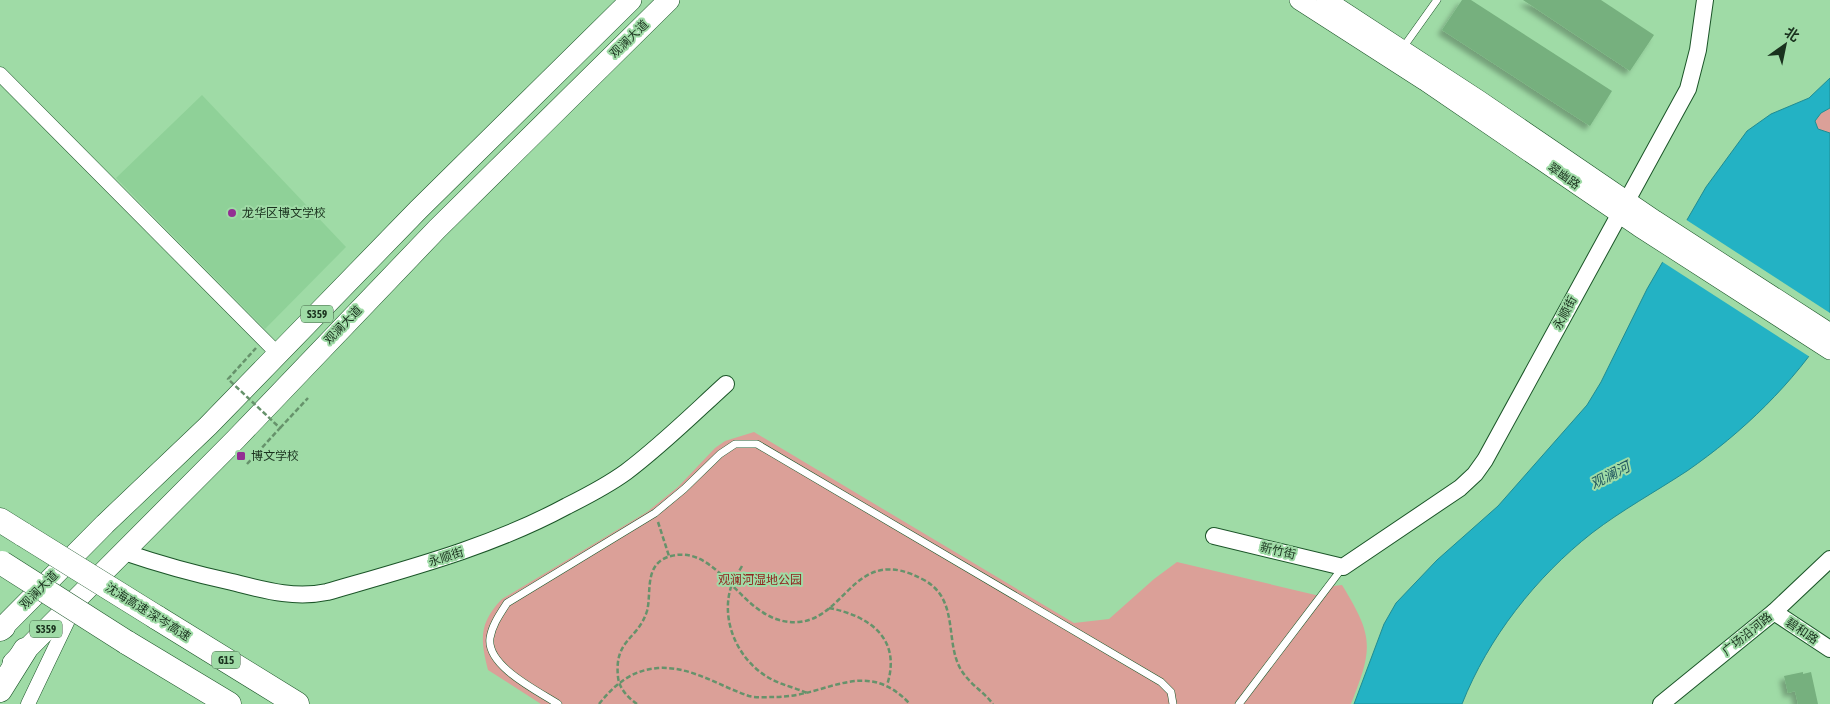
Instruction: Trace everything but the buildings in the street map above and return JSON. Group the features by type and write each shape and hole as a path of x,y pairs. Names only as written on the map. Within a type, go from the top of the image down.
{"highway":[{"name":"沈海高速 深岑高速","path":"0,520 297,704"},
{"path":"1,562 126,642 228,704"},
{"path":"0,690 25,650"}],"main road":[{"name":"观澜大道","path":"1,629 278,354 418,210 631,0"},
{"name":"观澜大道","path":"0,675 236,439 437,229 668,0"},
{"name":"翠幽路","path":"1298,0 1646,223 1830,350"},
{"name":"翠幽路","path":"1326,0 1402,49 1623,208"},
{"name":"翠幽路","path":"1646,223 1830,333"}],"street":[{"name":"永顺街","path":"1343,566 1440,502 1475,474 1500,436 1688,88 1698,50 1705,0"},
{"path":"0,74 278,354"},
{"name":"永顺街","path":"124,552 180,570 286,594 327,592 444,559 499,539 550,515 599,489 625,472 683,425 726,384"},
{"name":"新竹街","path":"1214,536 1343,566"},
{"name":"广场沿河路","path":"1661,704 1774,612 1830,559"},
{"path":"28,704 59,634 92,583"},
{"name":"碧和路","path":"1774,612 1830,650"}],"lane":[{"path":"1402,49 1437,0"},
{"path":"558,704 510,673 495,659 489,640 495,622 507,603 656,513 720,454 735,444 757,444 1161,682 1171,692 1173,704"},
{"path":"1239,704 1343,566"}],"path":[{"path":"256,348 228,378 280,428"},
{"path":"247,464 308,398"},
{"path":"656,513 669,556"},
{"path":"637,704 630,699 618,681 616,662 620,650 638,628 648,609 650,576 659,564 669,556 694,556 707,562 750,605 767,616 783,621 799,622 818,617 830,608 859,579 876,572 893,571 912,574 926,581 938,594 951,617 954,653 961,668 970,681 993,704"},
{"path":"742,566 731,586 728,624 737,644 753,667 771,679 808,693"},
{"path":"830,608 844,611 876,627 885,642 891,659 888,685"},
{"path":"599,704 618,681 636,673 659,668 686,671 751,696 793,696 856,680 873,681 888,685 910,704"}],"shaded area":[{"name":"龙华区博文学校","path":"202,95 346,247 265,329 116,178"}],"green space":[{"path":"1830,108 1830,133 1818,129 1815,121 1821,113"},
{"name":"观澜河湿地公园","path":"754,432 1074,623 1109,619 1154,579 1177,562 1324,597 1333,586 1342,585 1360,618 1367,643 1363,669 1351,704 541,704 488,670 483,632 489,616 502,599 647,512 678,487 715,448 725,441"}],"water":[{"name":"观澜河","path":"1830,78 1830,108 1821,113 1815,121 1818,129 1830,133 1830,326 1816,347 1766,406 1727,440 1687,471 1592,533 1552,569 1533,589 1500,632 1485,656 1462,704 1354,704 1384,624 1396,603 1437,560 1498,506 1587,405 1601,382 1647,289 1706,187 1747,131 1771,114 1809,98"}],"pier":[{"path":"1685,219 1830,313 1830,331 1810,357 1661,261"}],"place":[{"name":"龙华区博文学校","path":"232,213"},
{"name":"博文学校","path":"241,456"}]}
